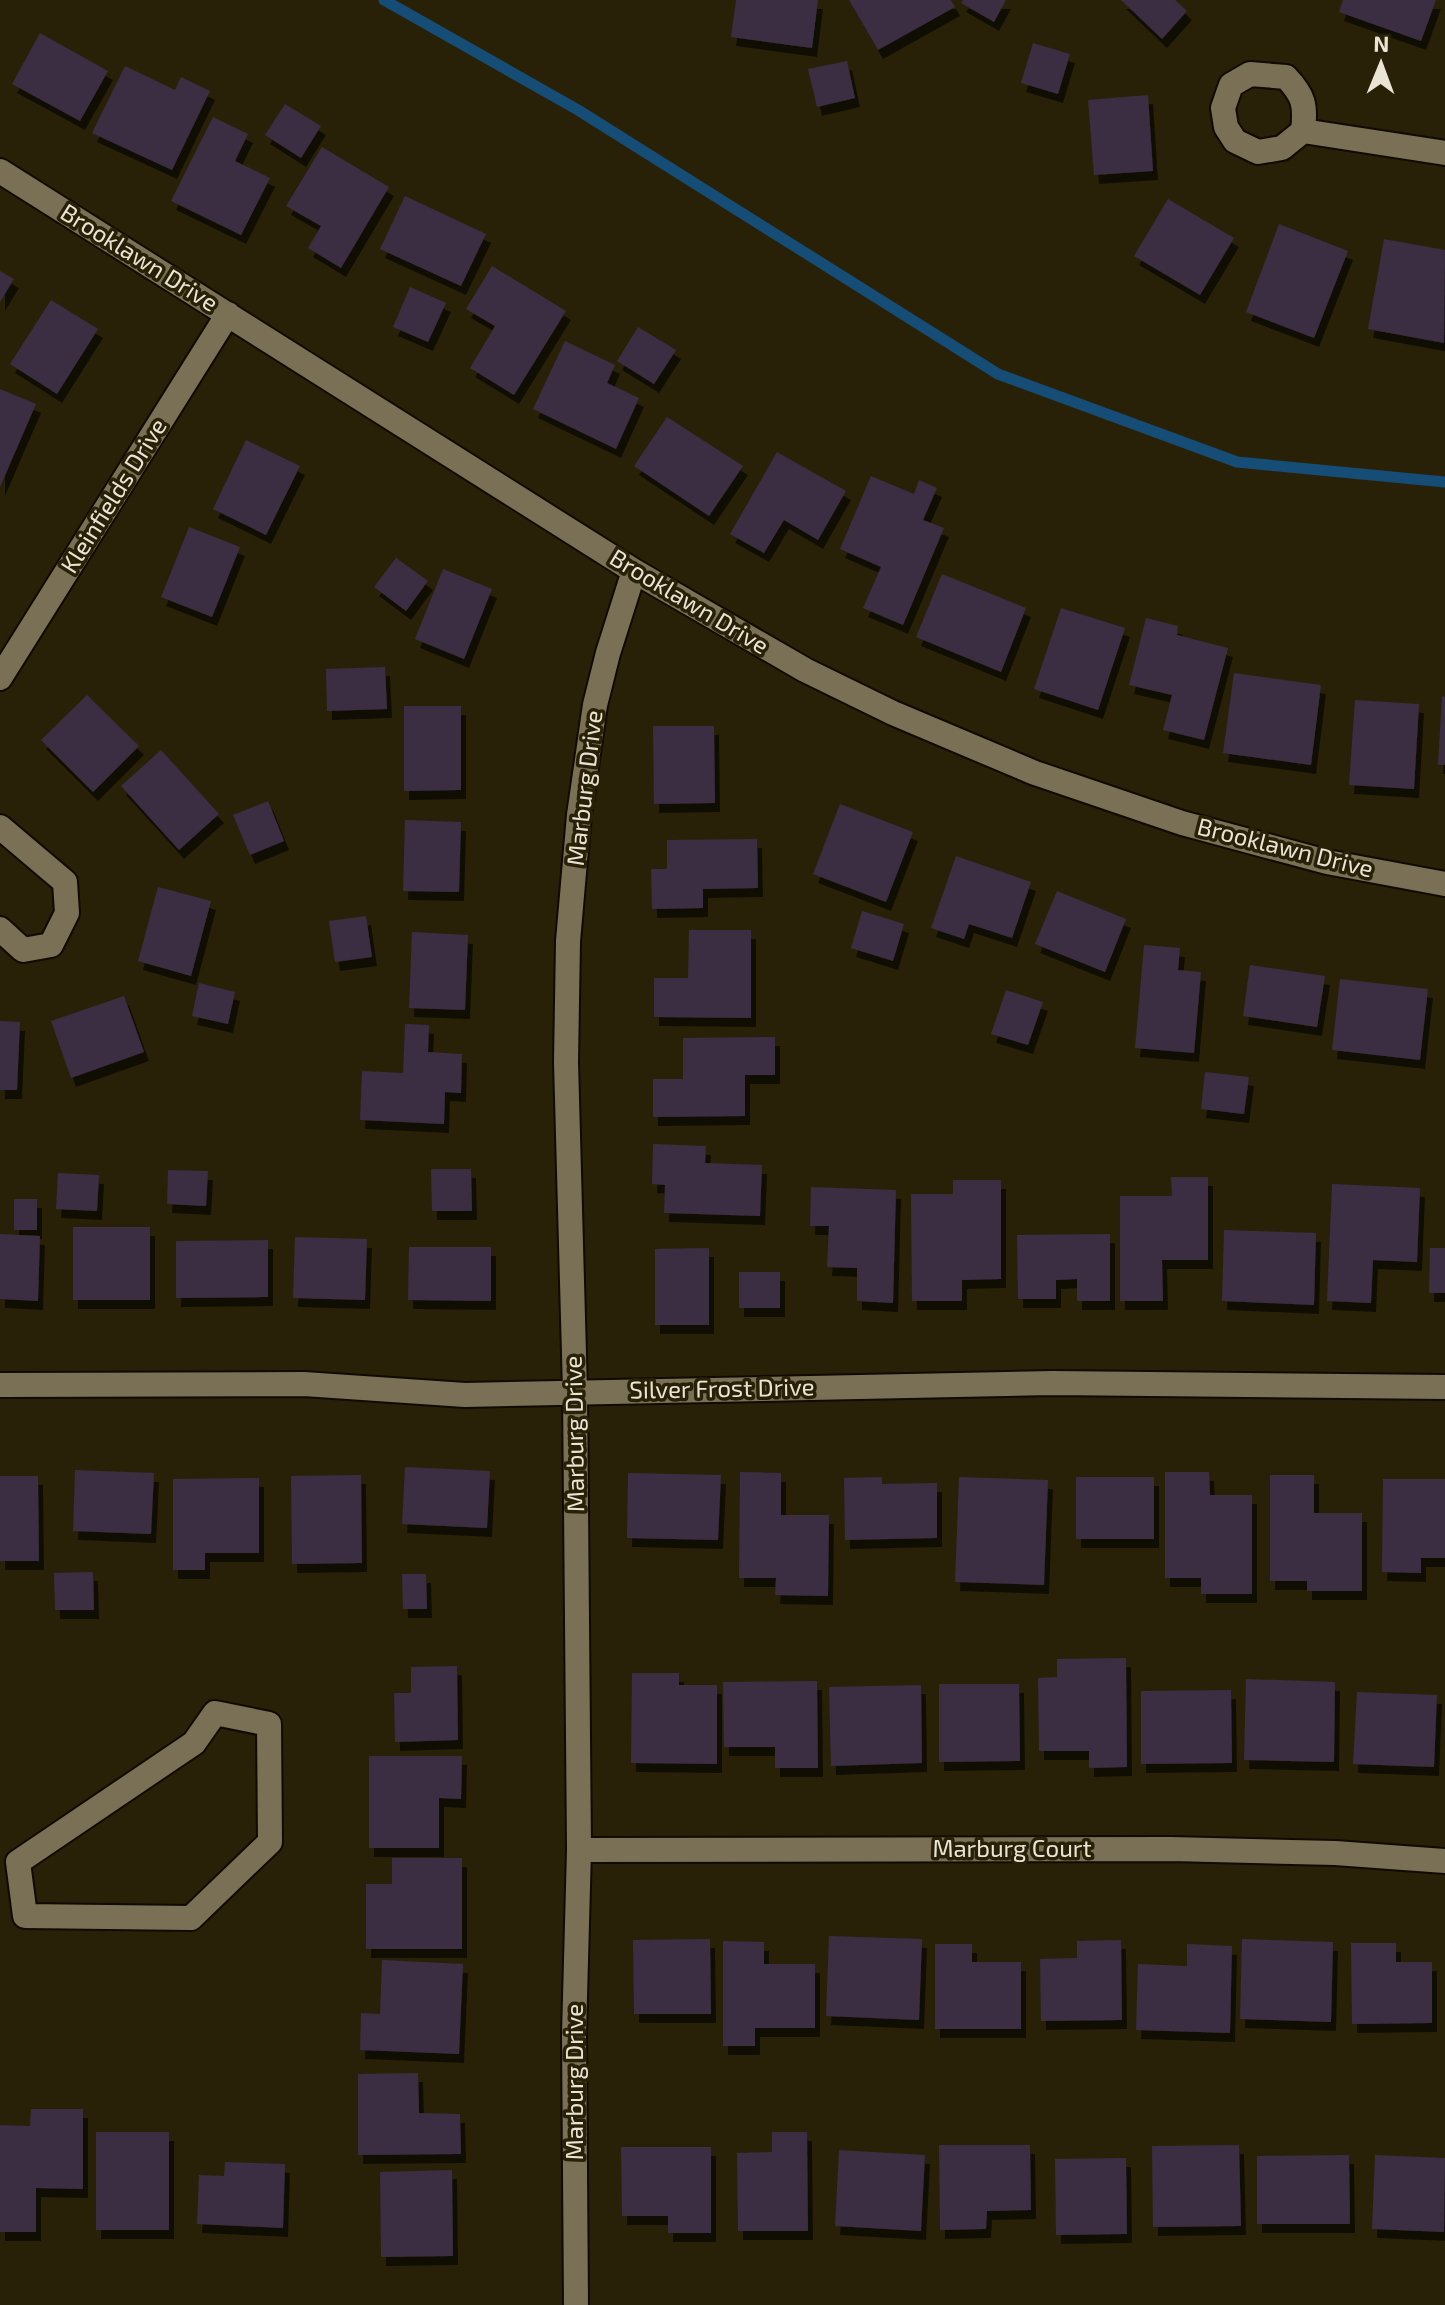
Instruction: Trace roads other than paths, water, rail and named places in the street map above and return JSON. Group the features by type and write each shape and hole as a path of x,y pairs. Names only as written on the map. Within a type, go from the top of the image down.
{"street":[{"path":"1303,131 1445,153"},
{"name":"Brooklawn Drive","path":"0,171 634,571 805,670 893,713 1035,773 1196,827 1327,862 1445,884"},
{"name":"Kleinfields Drive","path":"0,678 228,314"},
{"name":"Marburg Drive","path":"576,2305 574,2034 579,1850 575,1391 566,1062 568,941 579,815 595,705 634,571"},
{"path":"0,827 65,882 67,913 51,945 23,950 0,929"},
{"name":"Silver Frost Drive","path":"0,1385 304,1384 465,1395 1052,1383 1445,1387"},
{"path":"215,1713 269,1724 270,1842 191,1918 25,1916 9,1864 194,1743 215,1713"},
{"name":"Marburg Court","path":"579,1850 1171,1849 1335,1853 1445,1861"}],"waterway":[{"path":"384,0 578,110 998,374 1237,462 1445,482"}]}
